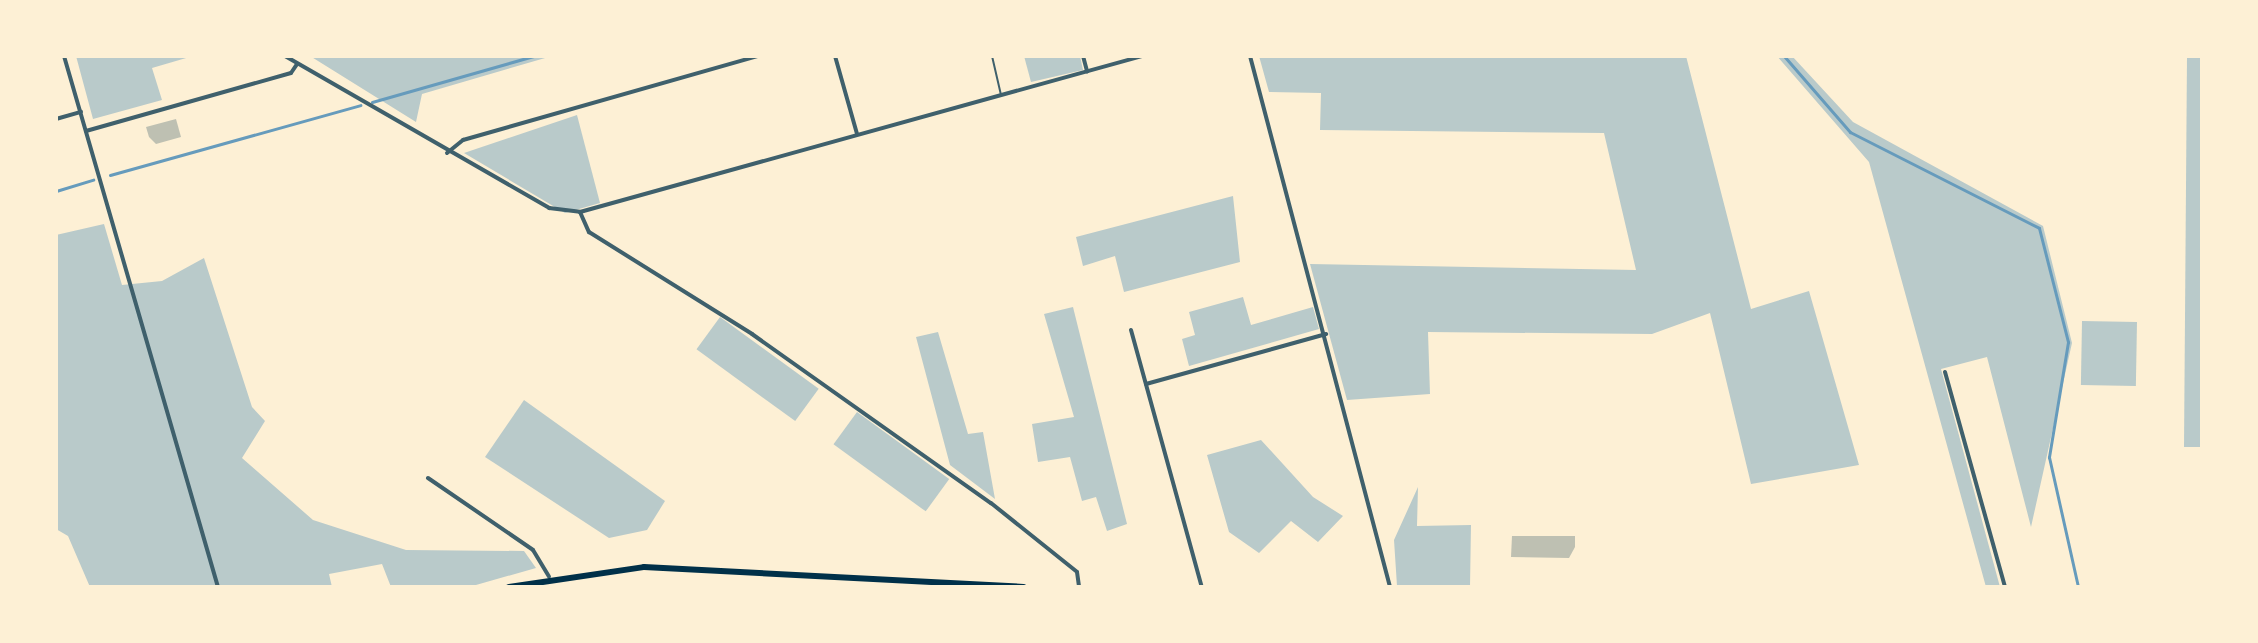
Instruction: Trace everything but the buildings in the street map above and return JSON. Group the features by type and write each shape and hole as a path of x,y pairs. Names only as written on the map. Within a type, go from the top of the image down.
{"main road":[{"path":"509,587 549,577 665,568 1023,587"}],"street":[{"path":"64,56 218,587"},
{"path":"285,56 447,153 551,209 580,212 1142,56"},
{"path":"447,153 463,140 758,56"},
{"path":"835,56 857,134"},
{"path":"1083,56 1087,71"},
{"path":"1250,56 1326,334 1390,587"},
{"path":"86,131 291,73 297,64"},
{"path":"56,119 81,112"},
{"path":"580,212 589,232 752,334 991,503 1077,572 1079,587"},
{"path":"1131,330 1202,587"},
{"path":"1146,384 1326,334"},
{"path":"1945,372 2005,587"},
{"path":"428,478 533,550 549,577"}],"lane":[{"path":"992,56 1001,95"}],"shaded area":[{"path":"76,56 193,56 152,68 162,100 93,119"},
{"path":"310,56 552,56 422,94 416,122"},
{"path":"1024,56 1080,56 1083,70 1031,82"},
{"path":"1259,56 1686,56 1751,309 1809,291 1859,465 1751,484 1710,313 1652,334 1428,332 1430,394 1347,400 1310,264 1636,270 1604,133 1320,130 1321,93 1269,92"},
{"path":"1777,56 1792,56 1853,122 2043,226 2072,343 2031,527 1987,357 1941,369 2000,587 1986,587 1869,162"},
{"path":"2187,56 2202,56 2202,447 2184,447"},
{"path":"577,115 600,203 565,213 464,153"},
{"path":"1233,196 1240,262 1124,292 1115,256 1083,266 1076,237"},
{"path":"104,224 122,285 162,281 204,258 252,407 265,421 242,458 313,520 406,550 524,551 536,568 469,587 391,587 382,564 329,574 332,587 90,587 68,536 56,529 56,235"},
{"path":"1243,297 1251,325 1313,307 1319,329 1189,366 1182,339 1195,335 1189,312"},
{"path":"1073,307 1127,524 1107,531 1096,497 1082,501 1070,457 1038,462 1032,424 1074,417 1044,314"},
{"path":"720,317 819,389 795,421 696,349"},
{"path":"2082,321 2137,322 2136,386 2081,385"},
{"path":"938,332 968,434 983,432 995,499 950,465 916,337"},
{"path":"524,400 665,501 647,530 609,538 485,457"},
{"path":"857,412 949,479 926,511 833,444"},
{"path":"1261,440 1313,497 1343,516 1318,542 1291,521 1259,553 1229,532 1207,455"},
{"path":"1418,487 1417,526 1471,525 1470,587 1397,586 1394,540"}],"waterway":[{"path":"372,102 534,56"},
{"path":"1784,56 1850,132 2039,228 2068,342 2049,457 2078,587"},
{"path":"110,175 360,105"},
{"path":"56,191 93,180"}]}
